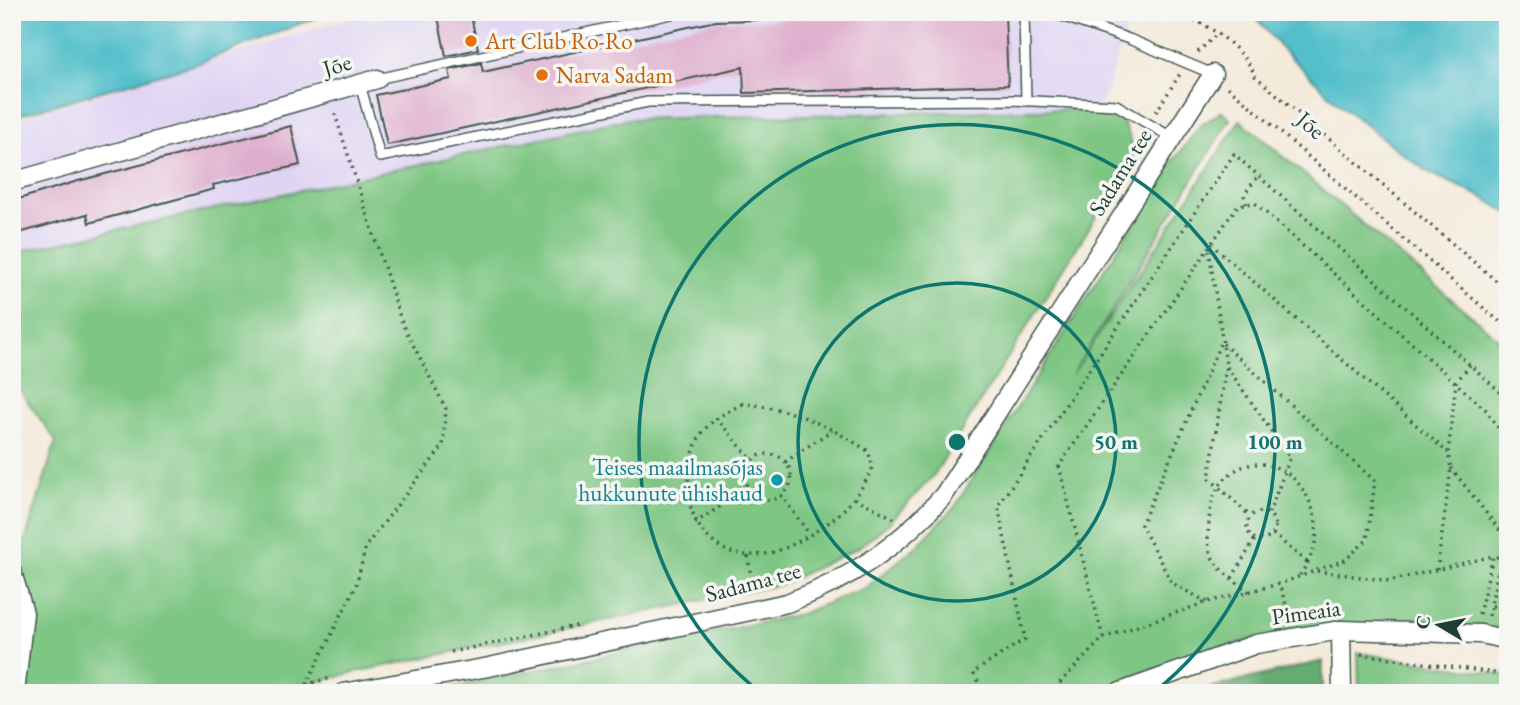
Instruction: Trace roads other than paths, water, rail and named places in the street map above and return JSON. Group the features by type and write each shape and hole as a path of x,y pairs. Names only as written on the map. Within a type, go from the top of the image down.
{"street":[{"name":"Sadama tee","path":"343,684 489,667 787,603 831,585 880,557 903,539 944,495 1213,74"},
{"name":"Jõe","path":"12,182 368,82"},
{"path":"12,572 24,613 15,693"},
{"path":"1341,630 1342,693"},
{"name":"Pimeaia","path":"1118,693 1156,686 1256,644 1341,630 1481,634 1508,640"}],"lane":[{"name":"Jõe","path":"368,82 680,12"},
{"path":"1024,12 1026,101"},
{"path":"1051,12 1188,61 1213,74"},
{"path":"368,82 380,157 648,102 1026,101 1116,105 1171,136"}],"water":[{"path":"12,12 331,12 196,64 12,117"},
{"path":"1243,12 1508,12 1508,213 1482,197 1432,174 1405,156 1338,103 1279,46 1257,19"}],"place":[{"name":"Art Club Ro-Ro","path":"471,41"},
{"name":"Narva Sadam","path":"542,75"},
{"name":"Teises maailmasõjas hukkunute ühishaud","path":"777,480"}]}
